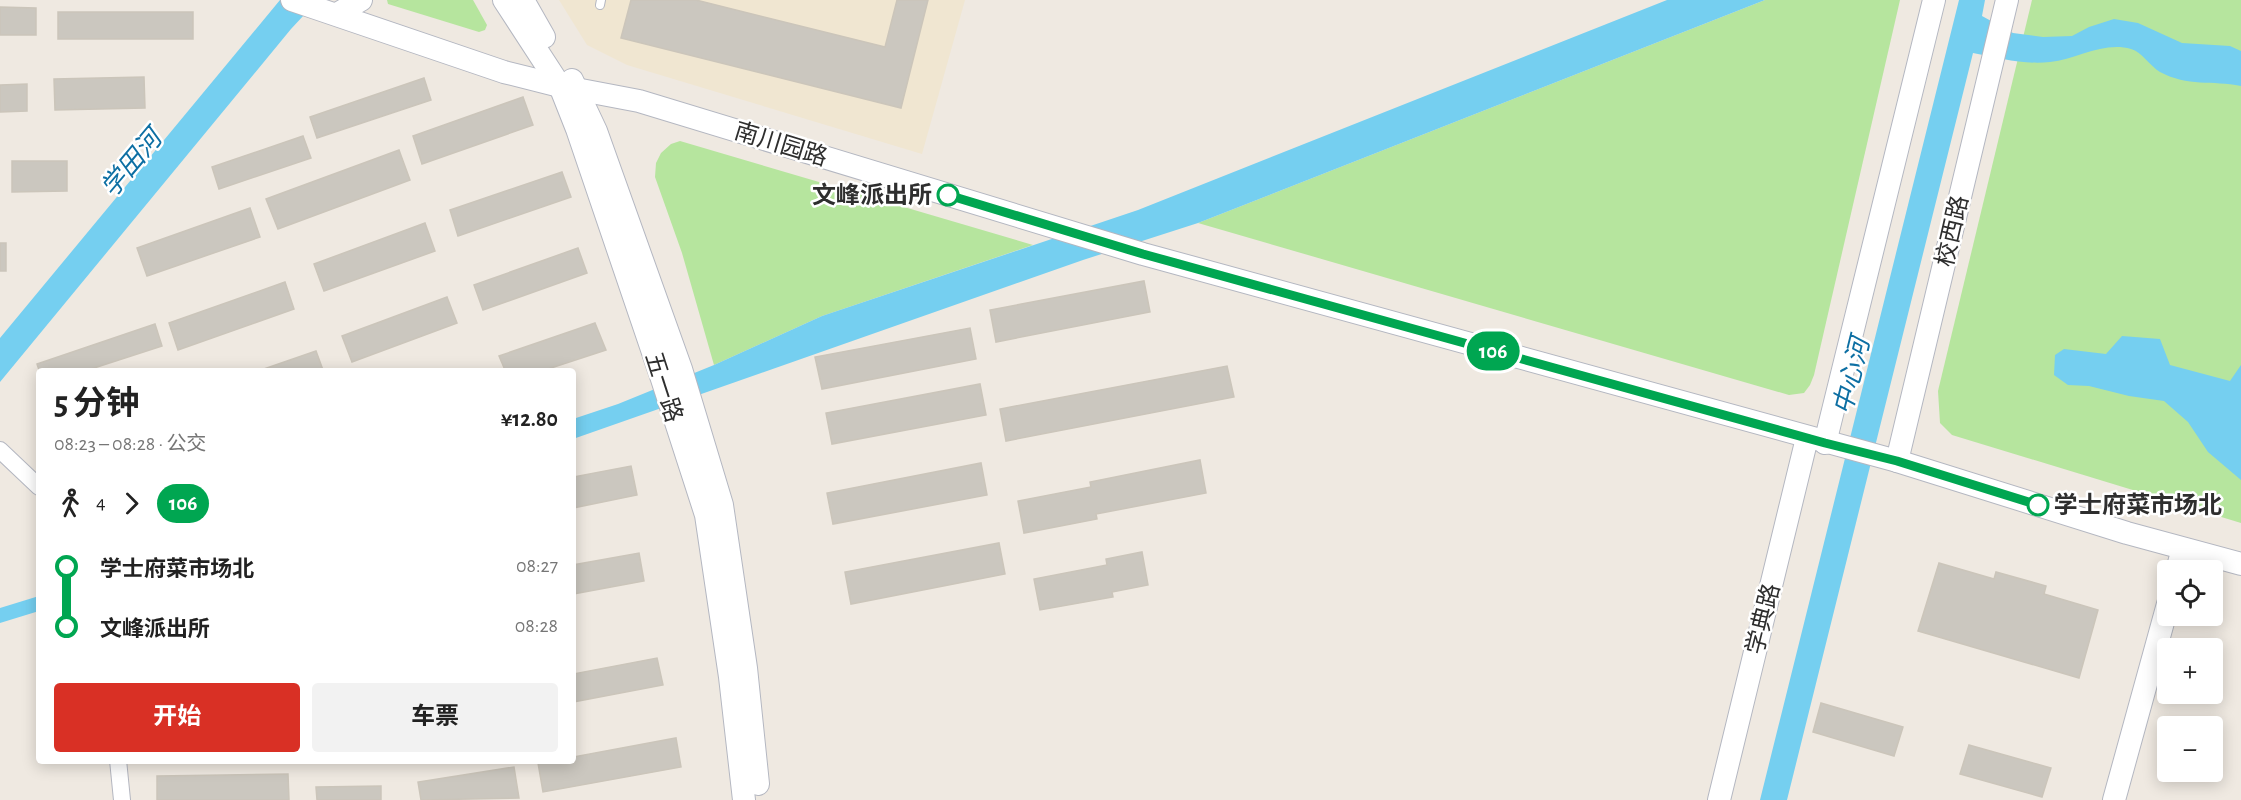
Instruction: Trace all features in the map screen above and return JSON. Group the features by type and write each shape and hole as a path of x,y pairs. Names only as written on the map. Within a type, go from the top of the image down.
{"street":[{"name":"南川园路","path":"292,0 460,58 568,87 639,101 1143,254 1889,459 2180,559 2241,564"},
{"path":"328,11 361,0"},
{"name":"五一路","path":"504,0 568,87 596,131 682,408 705,515 730,677 744,800"},
{"name":"五一路","path":"523,0 568,87"},
{"path":"1822,442 1934,0"},
{"name":"校西路","path":"1889,459 2007,0"},
{"name":"五一路","path":"682,408 722,505 746,669 759,800"},
{"name":"学典路","path":"1719,800 1822,442"},
{"path":"0,450 36,484"},
{"path":"2114,800 2162,626"},
{"path":"118,764 122,800"}],"shaded area":[{"path":"559,0 965,0 922,154 627,65 587,45"}],"green space":[{"path":"387,0 473,0 487,25 485,30 479,32 388,4"},
{"path":"1765,0 1900,0 1814,375 1804,393 1789,395 1198,223"},
{"path":"2032,0 2241,0 2241,523 1952,435 1940,423 1938,391"},
{"path":"680,141 1033,245 822,316 714,365 682,253 655,177 656,163 661,153 671,144"}],"water":[{"path":"280,0 318,0 291,29 0,382 0,338"},
{"path":"1667,0 1765,0 1198,223 1083,260 576,438 576,418 618,404 714,365 822,316 1138,210"},
{"path":"1959,0 1985,0 1982,16 2013,33 2043,37 2072,36 2089,27 2114,19 2138,23 2182,43 2230,46 2241,51 2241,86 2170,77 2160,72 2135,51 2121,47 2101,49 2041,63 1973,53 1787,800 1760,800"},
{"path":"2122,336 2160,339 2170,365 2230,381 2241,365 2241,480 2208,452 2188,422 2164,401 2129,396 2089,386 2068,385 2054,375 2055,355 2064,349 2106,354"},
{"path":"36,597 36,612 0,623 0,608"}],"building":[{"path":"631,0 696,0 885,47 897,0 928,0 901,108 621,38"},
{"path":"0,7 36,8 36,35 0,35"},
{"path":"58,12 193,12 193,39 58,39"},
{"path":"144,77 145,108 55,110 54,79"},
{"path":"424,78 431,100 317,138 310,117"},
{"path":"27,84 27,111 0,112 0,85"},
{"path":"523,97 533,125 422,164 413,136"},
{"path":"303,136 311,158 219,189 212,167"},
{"path":"399,150 410,180 278,229 266,199"},
{"path":"12,161 67,161 67,191 12,192"},
{"path":"562,172 571,197 458,236 450,210"},
{"path":"250,208 260,237 147,276 137,248"},
{"path":"425,223 435,251 324,291 314,264"},
{"path":"0,243 6,243 6,271 0,271"},
{"path":"578,248 587,273 483,310 474,285"},
{"path":"1144,281 1150,312 996,342 990,310"},
{"path":"285,282 294,309 178,350 169,323"},
{"path":"447,297 457,323 352,362 342,336"},
{"path":"595,323 606,350 551,368 504,368 499,356"},
{"path":"155,324 162,346 94,368 38,368 37,364"},
{"path":"970,328 976,359 822,389 815,357"},
{"path":"316,351 322,368 267,368"},
{"path":"1227,366 1234,397 1006,441 1000,409"},
{"path":"980,384 986,415 832,444 826,413"},
{"path":"1200,460 1206,493 1096,514 1097,519 1024,533 1018,501 1091,487 1090,482"},
{"path":"981,463 987,495 833,524 827,493"},
{"path":"631,466 637,495 576,507 576,476"},
{"path":"999,543 1005,574 851,604 845,572"},
{"path":"1142,552 1148,585 1112,592 1113,597 1040,610 1034,579 1107,565 1106,559"},
{"path":"639,553 644,581 576,593 576,564"},
{"path":"1939,563 1994,579 1996,572 2046,586 2044,594 2098,610 2079,678 1918,631"},
{"path":"657,658 663,685 576,701 576,673"},
{"path":"1821,703 1903,727 1894,756 1813,732"},
{"path":"676,738 681,767 543,792 538,764 576,764 576,756"},
{"path":"1969,745 2051,768 2042,797 1960,774"},
{"path":"514,767 519,798 421,800 418,782"},
{"path":"288,774 289,800 157,800 157,776"},
{"path":"381,786 381,800 317,800 316,787"}],"bus line":[{"name":"106","path":"948,195 1143,254 1897,461 2038,505"}],"place":[{"name":"文峰派出所","path":"948,195"},
{"name":"学士府菜市场北","path":"2038,505"}],"water label":[{"name":"学田河","path":"131,163"},
{"name":"中心河","path":"1851,376"}]}
